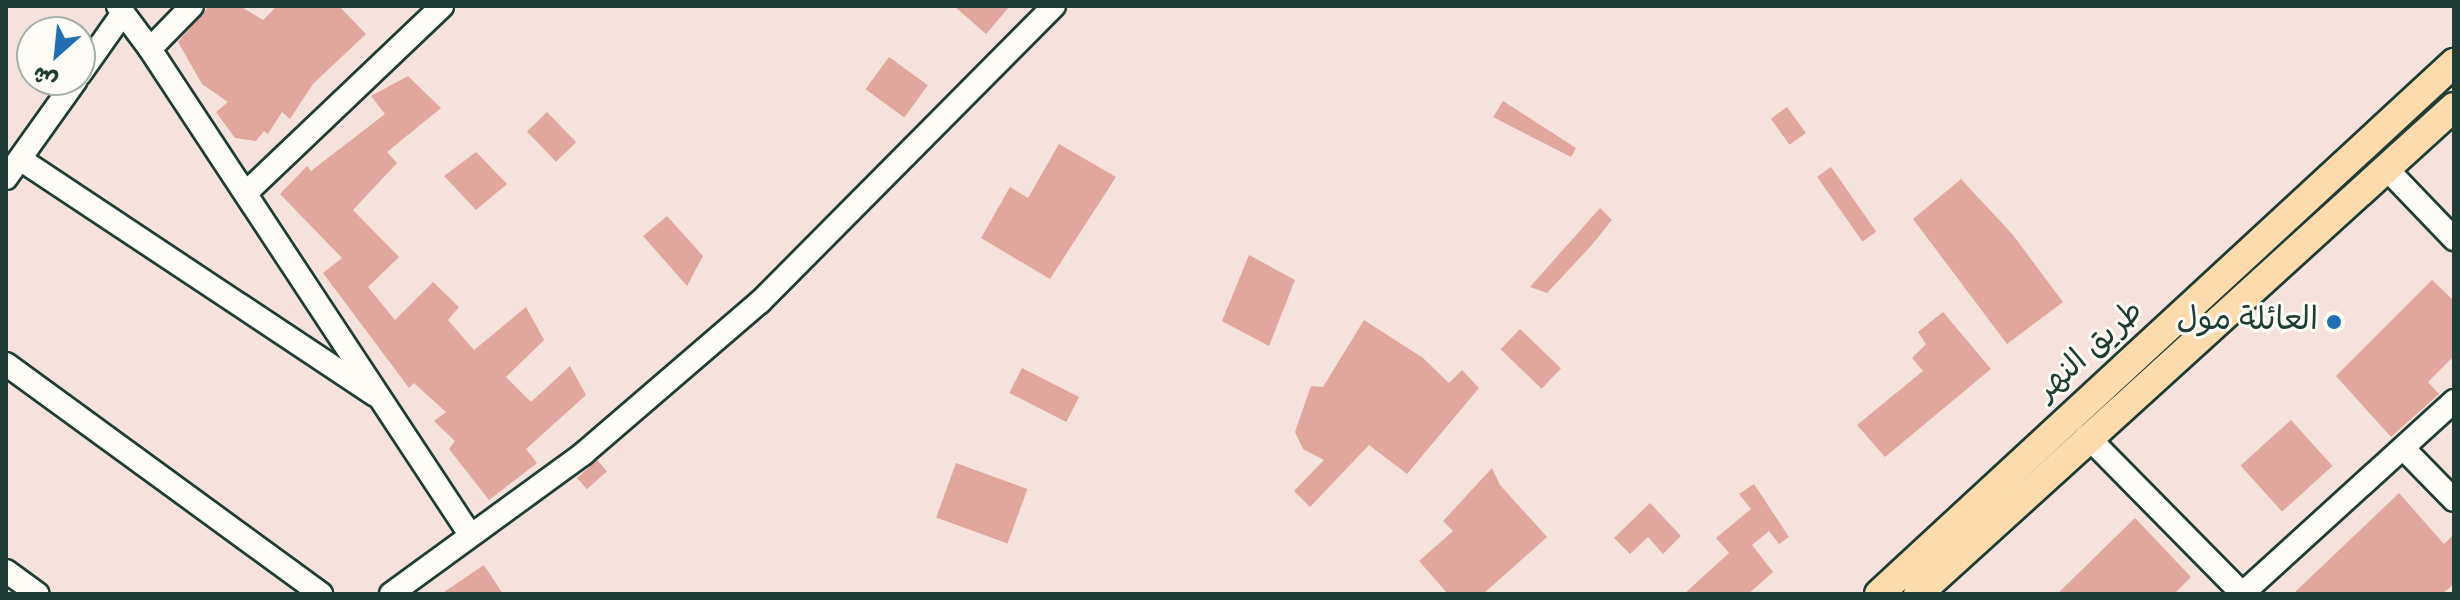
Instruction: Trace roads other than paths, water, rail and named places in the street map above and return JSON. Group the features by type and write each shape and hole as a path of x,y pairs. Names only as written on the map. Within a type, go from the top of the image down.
{"main road":[{"name":"طريق النهر","path":"1879,594 2454,63"},
{"name":"طريق النهر","path":"1918,594 2087,436 2454,107"}],"street":[{"path":"150,49 192,6"},
{"path":"248,191 442,6"},
{"path":"391,594 469,533 583,454 760,302 1054,6"},
{"path":"96,49 121,9 248,191 469,533"},
{"path":"6,178 65,96"},
{"path":"20,159 383,400"},
{"path":"2385,167 2454,239"},
{"path":"6,364 321,594"},
{"path":"2087,436 2243,594 2454,401"},
{"path":"2404,449 2454,500"},
{"path":"6,571 38,594"}],"place":[{"name":"العائلة مول","path":"2334,322"}]}
